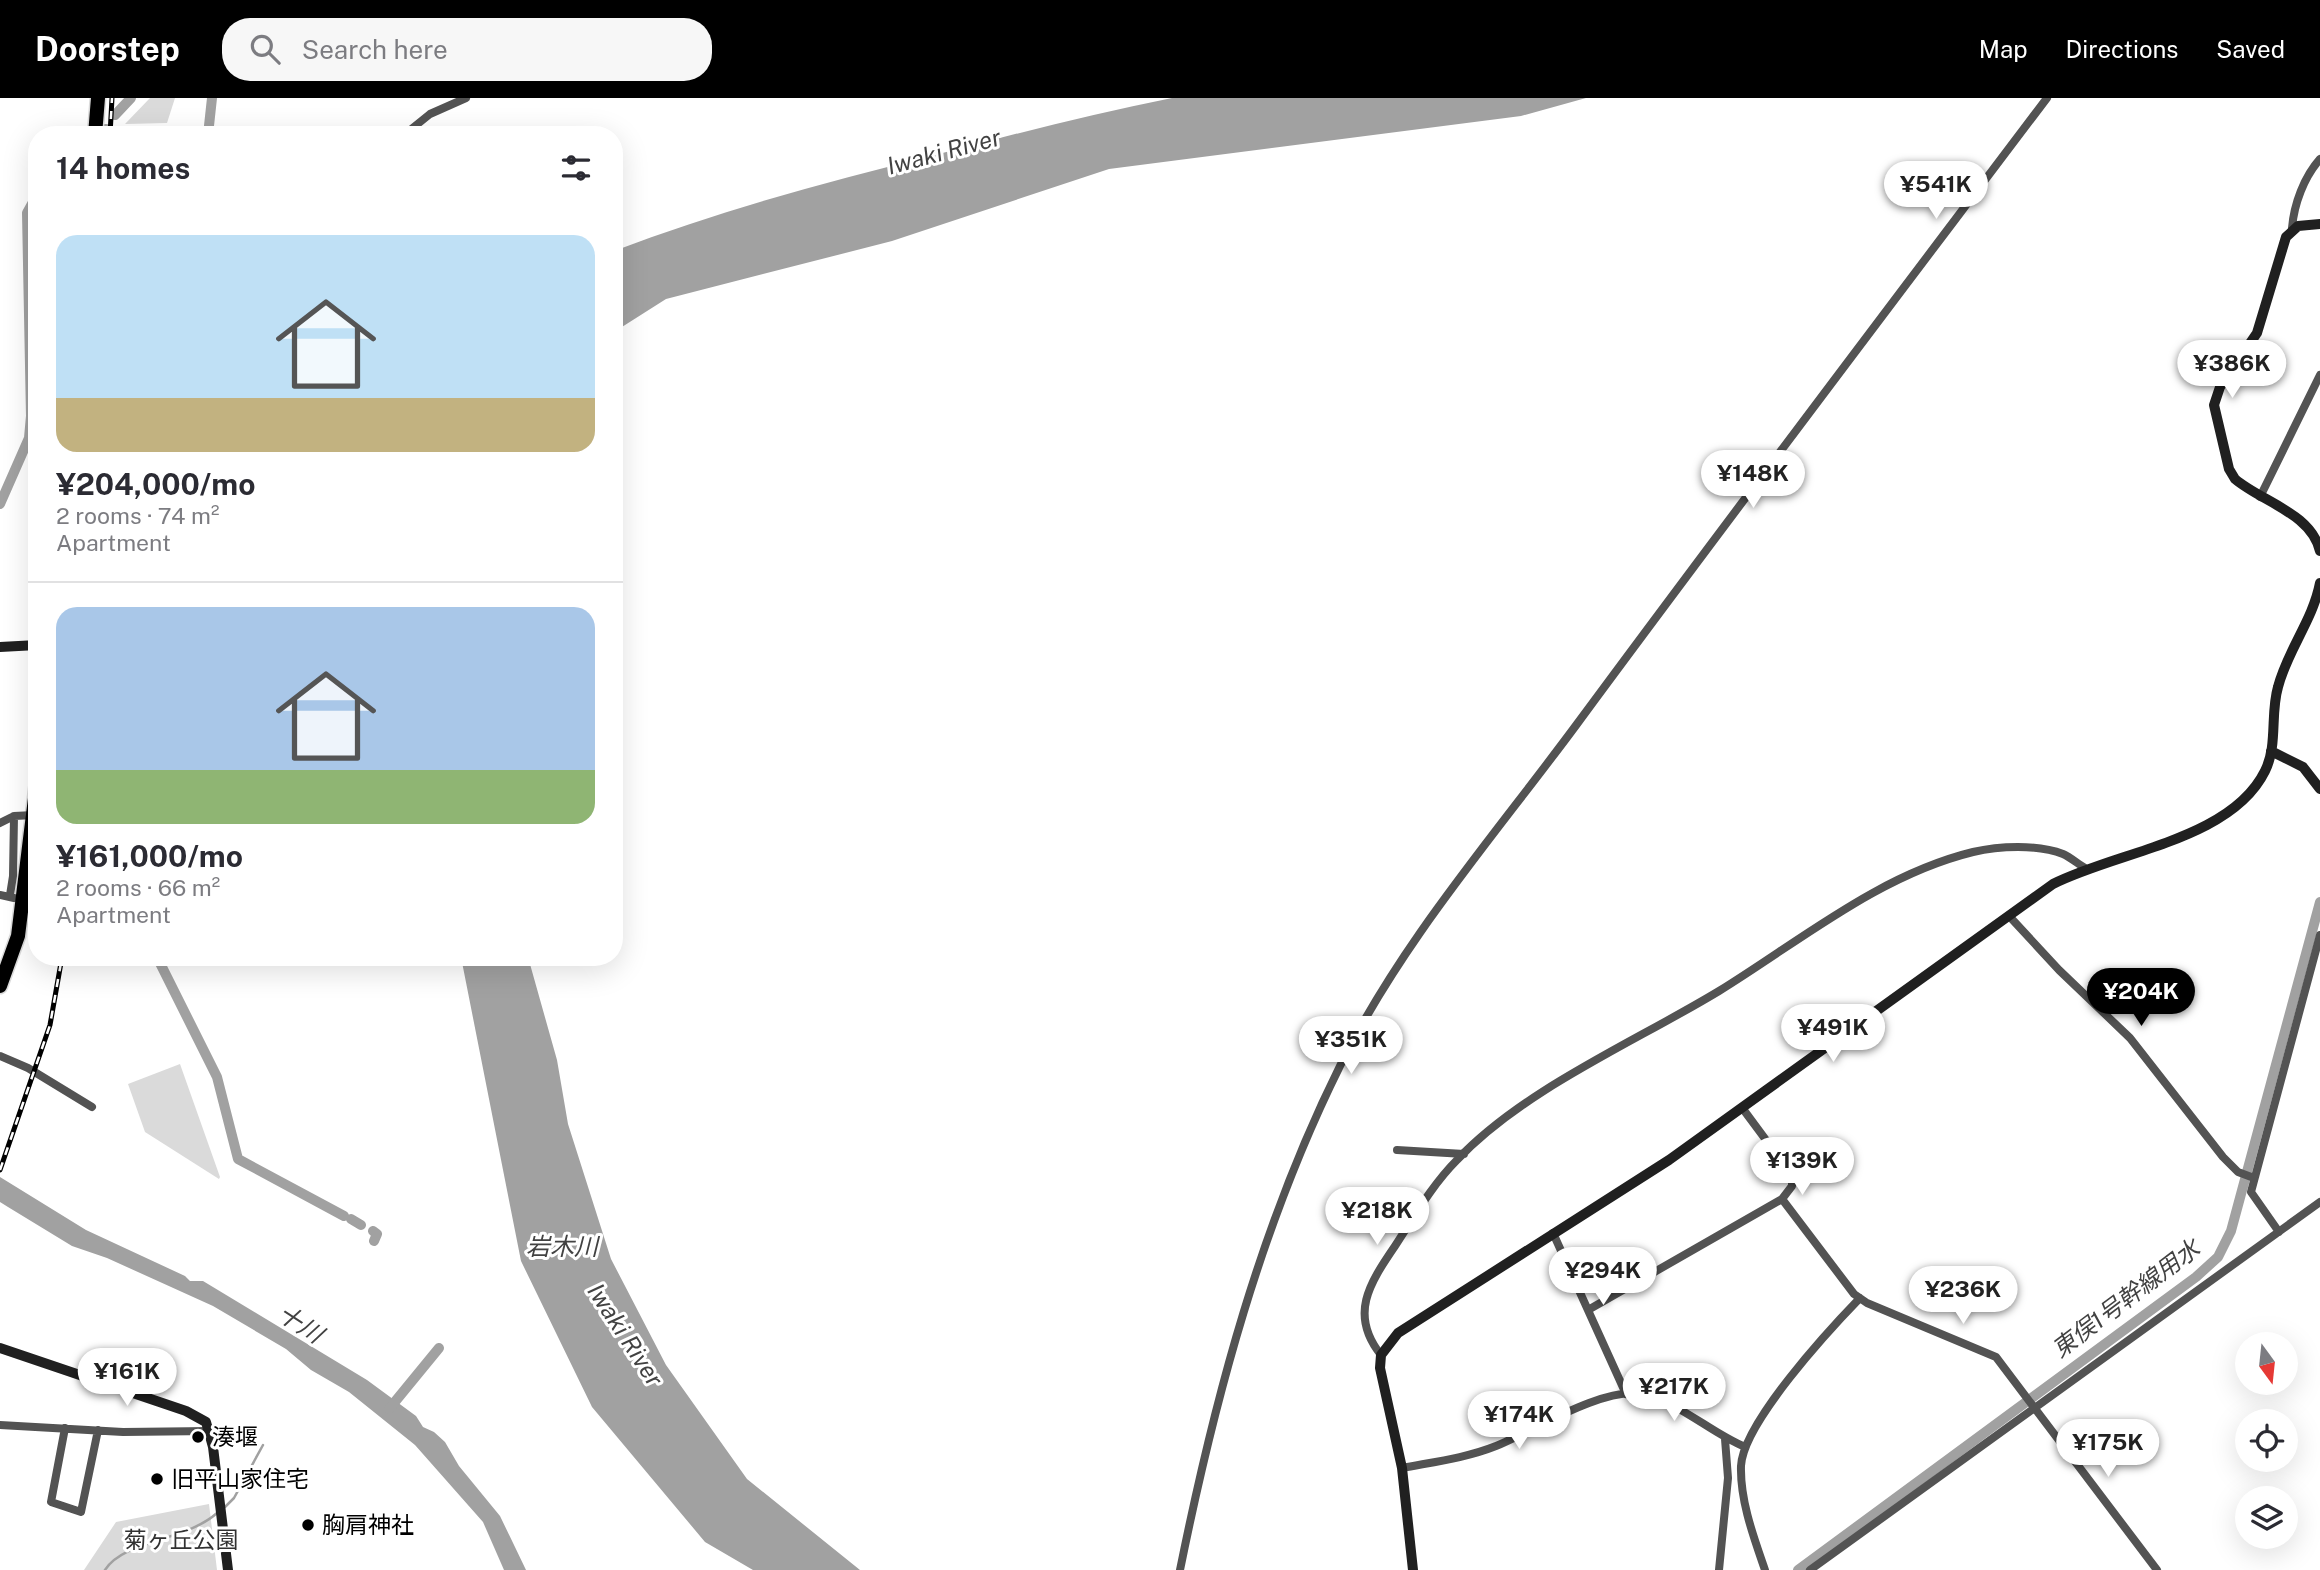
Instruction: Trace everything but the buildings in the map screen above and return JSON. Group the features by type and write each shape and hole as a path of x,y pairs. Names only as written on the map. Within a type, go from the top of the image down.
{"highway":[{"path":"96,126 98,98"},
{"path":"0,986 18,936 16,899 28,842"}],"street":[{"path":"415,126 430,114 466,98"},
{"path":"1180,1570 1243,1314 1272,1219 1292,1166 1342,1062 1391,977 1429,919 1701,554 2047,98"},
{"path":"2320,159 2308,177 2294,212 2292,228 2277,258 2272,290 2257,333 2220,387 2214,405 2229,469 2241,484 2298,518 2312,532 2320,551"},
{"path":"2292,228 2320,224"},
{"path":"2260,497 2320,375"},
{"path":"1413,1570 1402,1468 1380,1368 1381,1355 1406,1327 1743,1109 2053,884 2085,868 2179,837 2229,814 2248,796 2265,771 2271,751 2276,691 2283,667 2300,635 2320,583"},
{"path":"0,647 28,645"},
{"path":"2271,751 2303,767 2320,789"},
{"path":"0,823 14,816 28,815"},
{"path":"0,895 16,899 14,816"},
{"path":"1381,1355 1365,1332 1363,1316 1373,1283 1431,1192 1464,1154 1524,1105 1719,991 1874,893 1934,863 1976,851 2010,848 2064,854 2085,868"},
{"path":"2010,917 2059,970 2130,1038 2223,1157 2248,1176"},
{"path":"2279,1232 2253,1199 2248,1176 2320,935"},
{"path":"0,1056 28,1068 92,1107"},
{"path":"1588,1310 1782,1199 1792,1186 1792,1175 1743,1109"},
{"path":"1397,1150 1464,1154"},
{"path":"1782,1199 1860,1298 1996,1357 2157,1570"},
{"path":"1810,1570 2032,1402 2320,1202"},
{"path":"1553,1233 1626,1394"},
{"path":"1765,1570 1751,1530 1742,1483 1745,1447 1781,1392 1821,1339 1860,1298"},
{"path":"0,1348 186,1411 205,1422 210,1431 223,1515 228,1570"},
{"path":"1402,1468 1494,1447 1568,1412 1626,1394 1659,1399 1687,1413 1725,1439 1745,1447"},
{"path":"0,1425 97,1430 210,1431"},
{"path":"65,1428 51,1502 81,1512 97,1430"},
{"path":"1719,1570 1728,1478 1725,1439"}],"green space":[{"path":"150,98 175,98 167,123 125,124"},
{"path":"180,1064 219,1179 145,1132 128,1084"},
{"name":"菊ヶ丘公園","path":"209,1504 217,1570 84,1570 116,1522"}],"water":[{"path":"1172,98 1586,98 1521,116 1109,169 892,241 666,299 623,326 623,248 733,210 813,187"},
{"name":"岩木川","path":"463,966 531,966 557,1060 568,1124 611,1259 666,1365 747,1479 860,1570 753,1570 705,1542 592,1407 521,1261"},
{"name":"十川","path":"0,1177 86,1230 185,1276 190,1281 203,1281 367,1380 416,1416 423,1427 445,1442 459,1466 500,1516 526,1570 504,1570 483,1522 415,1445 349,1392 311,1370 286,1349 213,1306 107,1258 72,1246 8,1207 0,1202"}],"waterway":[{"path":"115,115 131,98"},
{"path":"209,126 212,98"},
{"path":"28,211 28,264"},
{"path":"0,504 28,440"},
{"name":"東俣1号幹線用水","path":"1798,1570 2196,1277 2218,1257 2231,1231 2320,902"},
{"path":"162,966 217,1077 238,1159 344,1216"},
{"path":"351,1219 361,1225"},
{"path":"373,1231 377,1234 374,1241"},
{"path":"389,1409 439,1348"},
{"path":"225,1507 234,1498 263,1445"},
{"path":"105,1570 126,1552 189,1530 217,1513"}],"railway":[{"path":"110,126 112,98"},
{"path":"0,1170 50,1025 60,966"}],"place":[{"name":"湊堰","path":"198,1437"},
{"name":"旧平山家住宅","path":"157,1479"},
{"name":"胸肩神社","path":"308,1525"}],"water label":[{"name":"Iwaki River","path":"944,152"},
{"name":"Iwaki River","path":"625,1335"}]}
